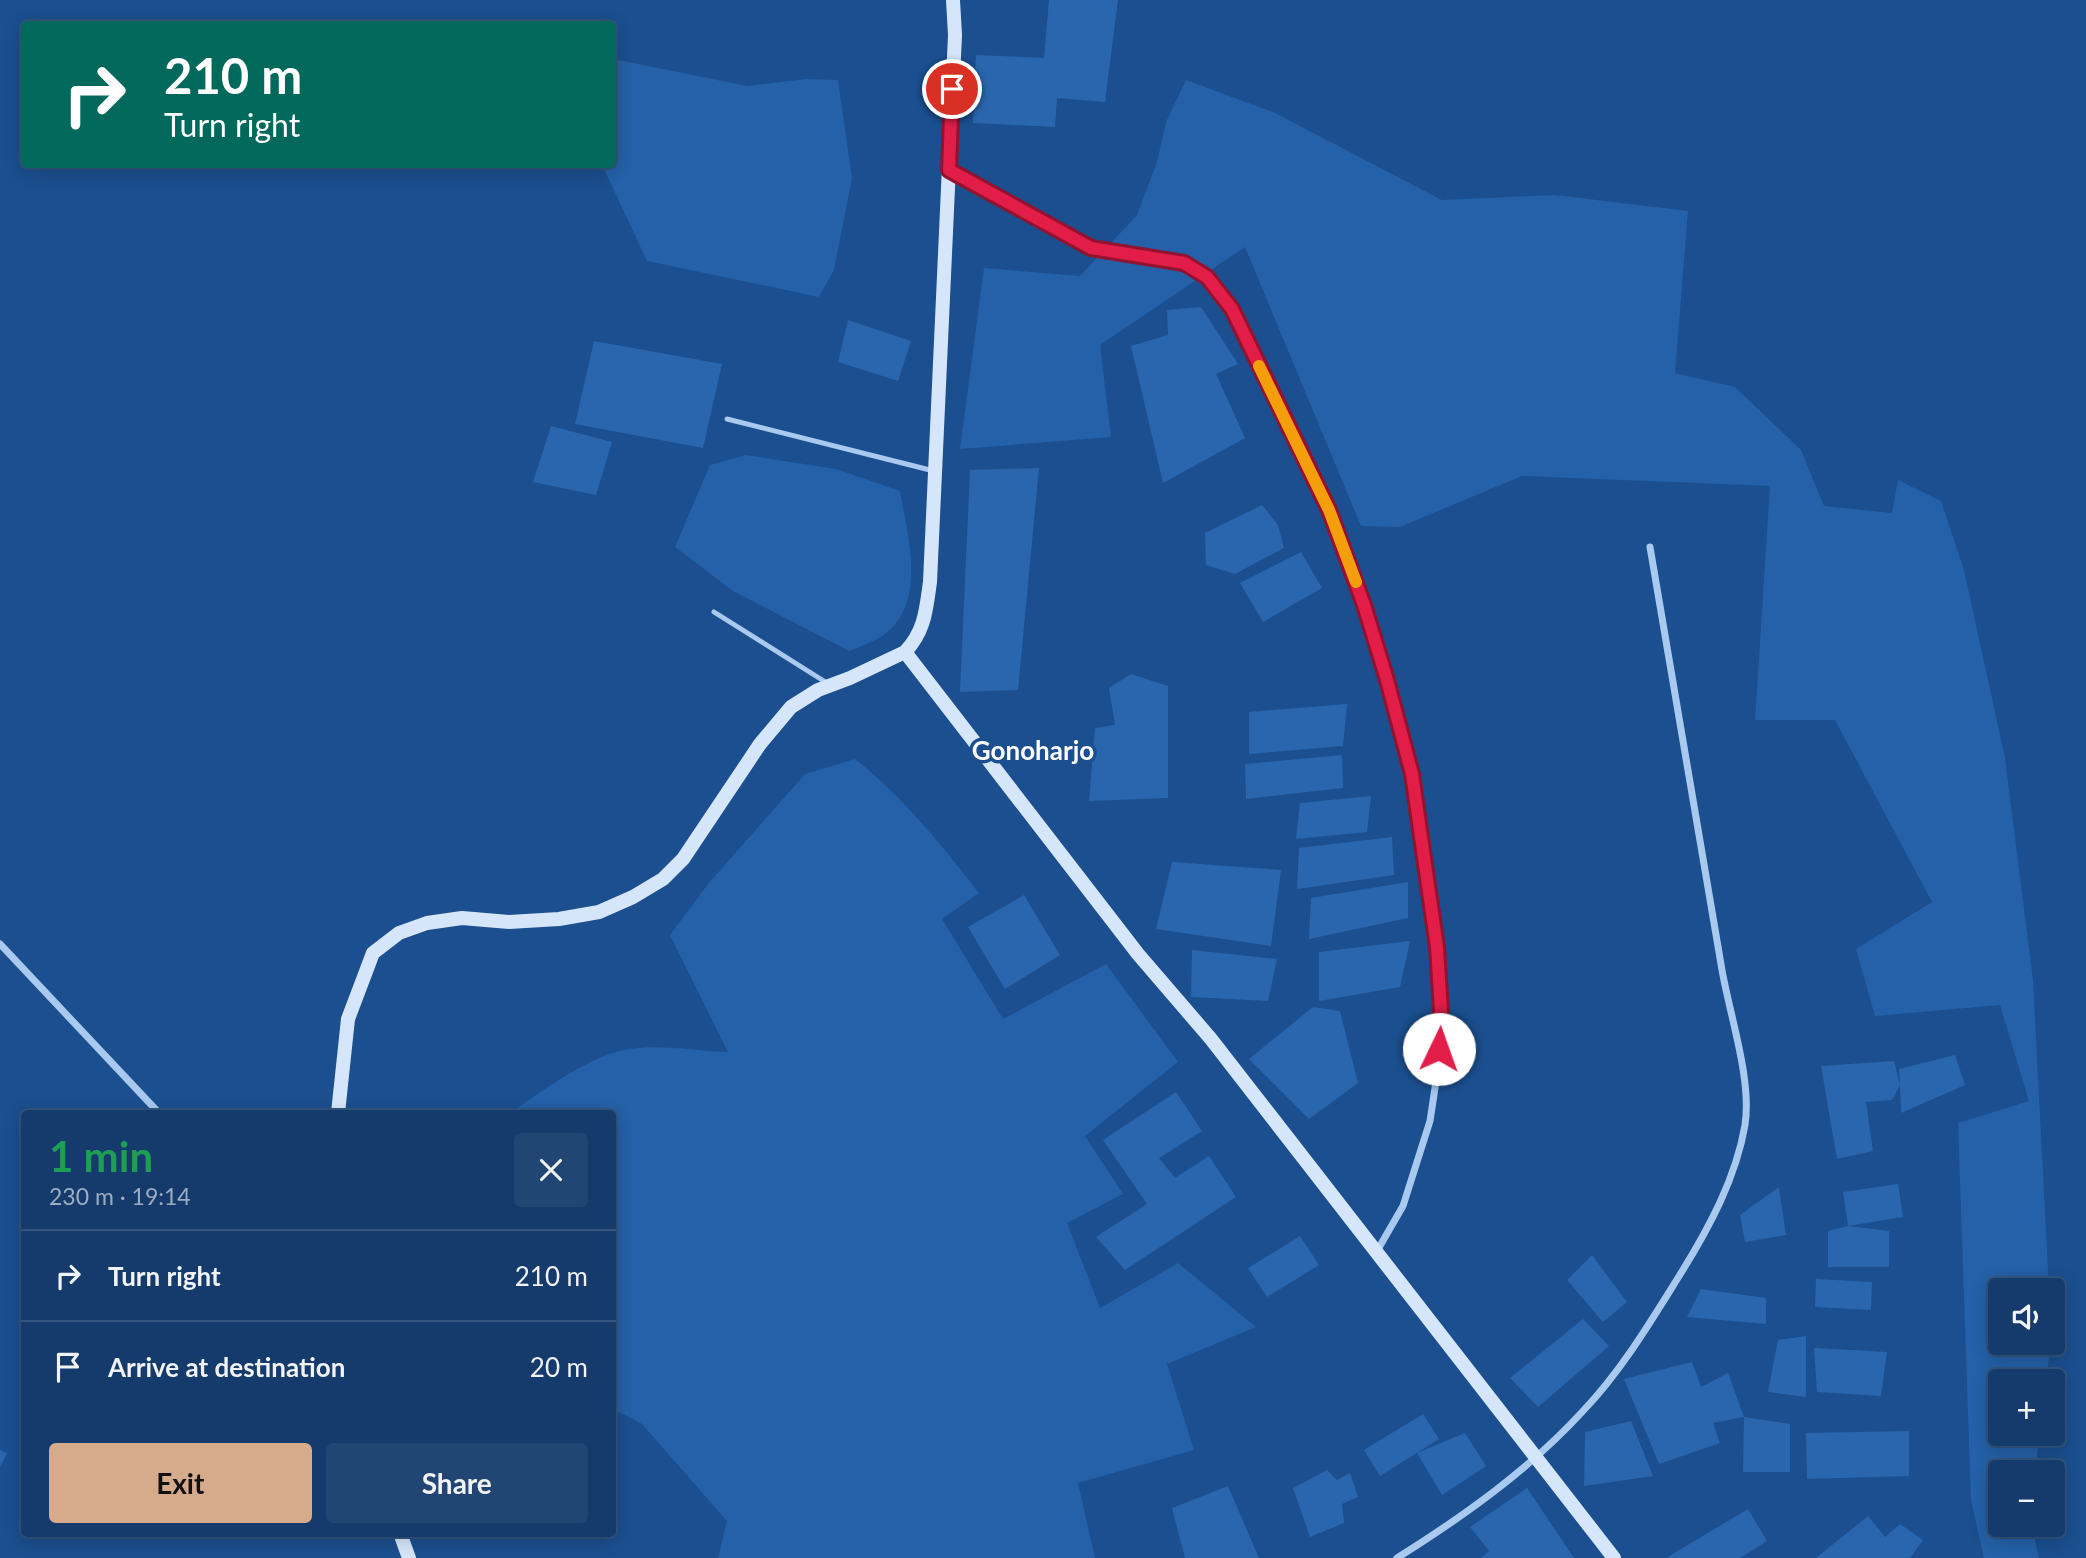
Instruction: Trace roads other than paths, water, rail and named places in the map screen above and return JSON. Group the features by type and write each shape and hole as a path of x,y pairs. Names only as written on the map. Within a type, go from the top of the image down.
{"street":[{"path":"338,1110 348,1019 373,953 399,933 427,923 462,918 509,922 559,919 599,912 633,897 663,879 683,859 760,744 791,707 818,690 905,652 917,640 930,582 955,35 953,0"},
{"path":"949,170 1091,248 1184,263 1207,277 1232,309 1329,510 1364,605 1412,774 1437,947 1441,1011 1438,1068 1430,1121 1403,1206 1375,1253"},
{"path":"1397,1558 1445,1528 1535,1458 1585,1410 1641,1338 1693,1253 1730,1180 1745,1123 1743,1070 1726,992 1650,547"},
{"path":"905,652 1138,954 1211,1039 1614,1558"},
{"path":"0,944 156,1110"},
{"path":"401,1537 408,1558"}],"lane":[{"path":"727,419 934,471"},
{"path":"714,612 830,685"}],"district":[{"name":"Gonoharjo","path":"1033,751"}]}
